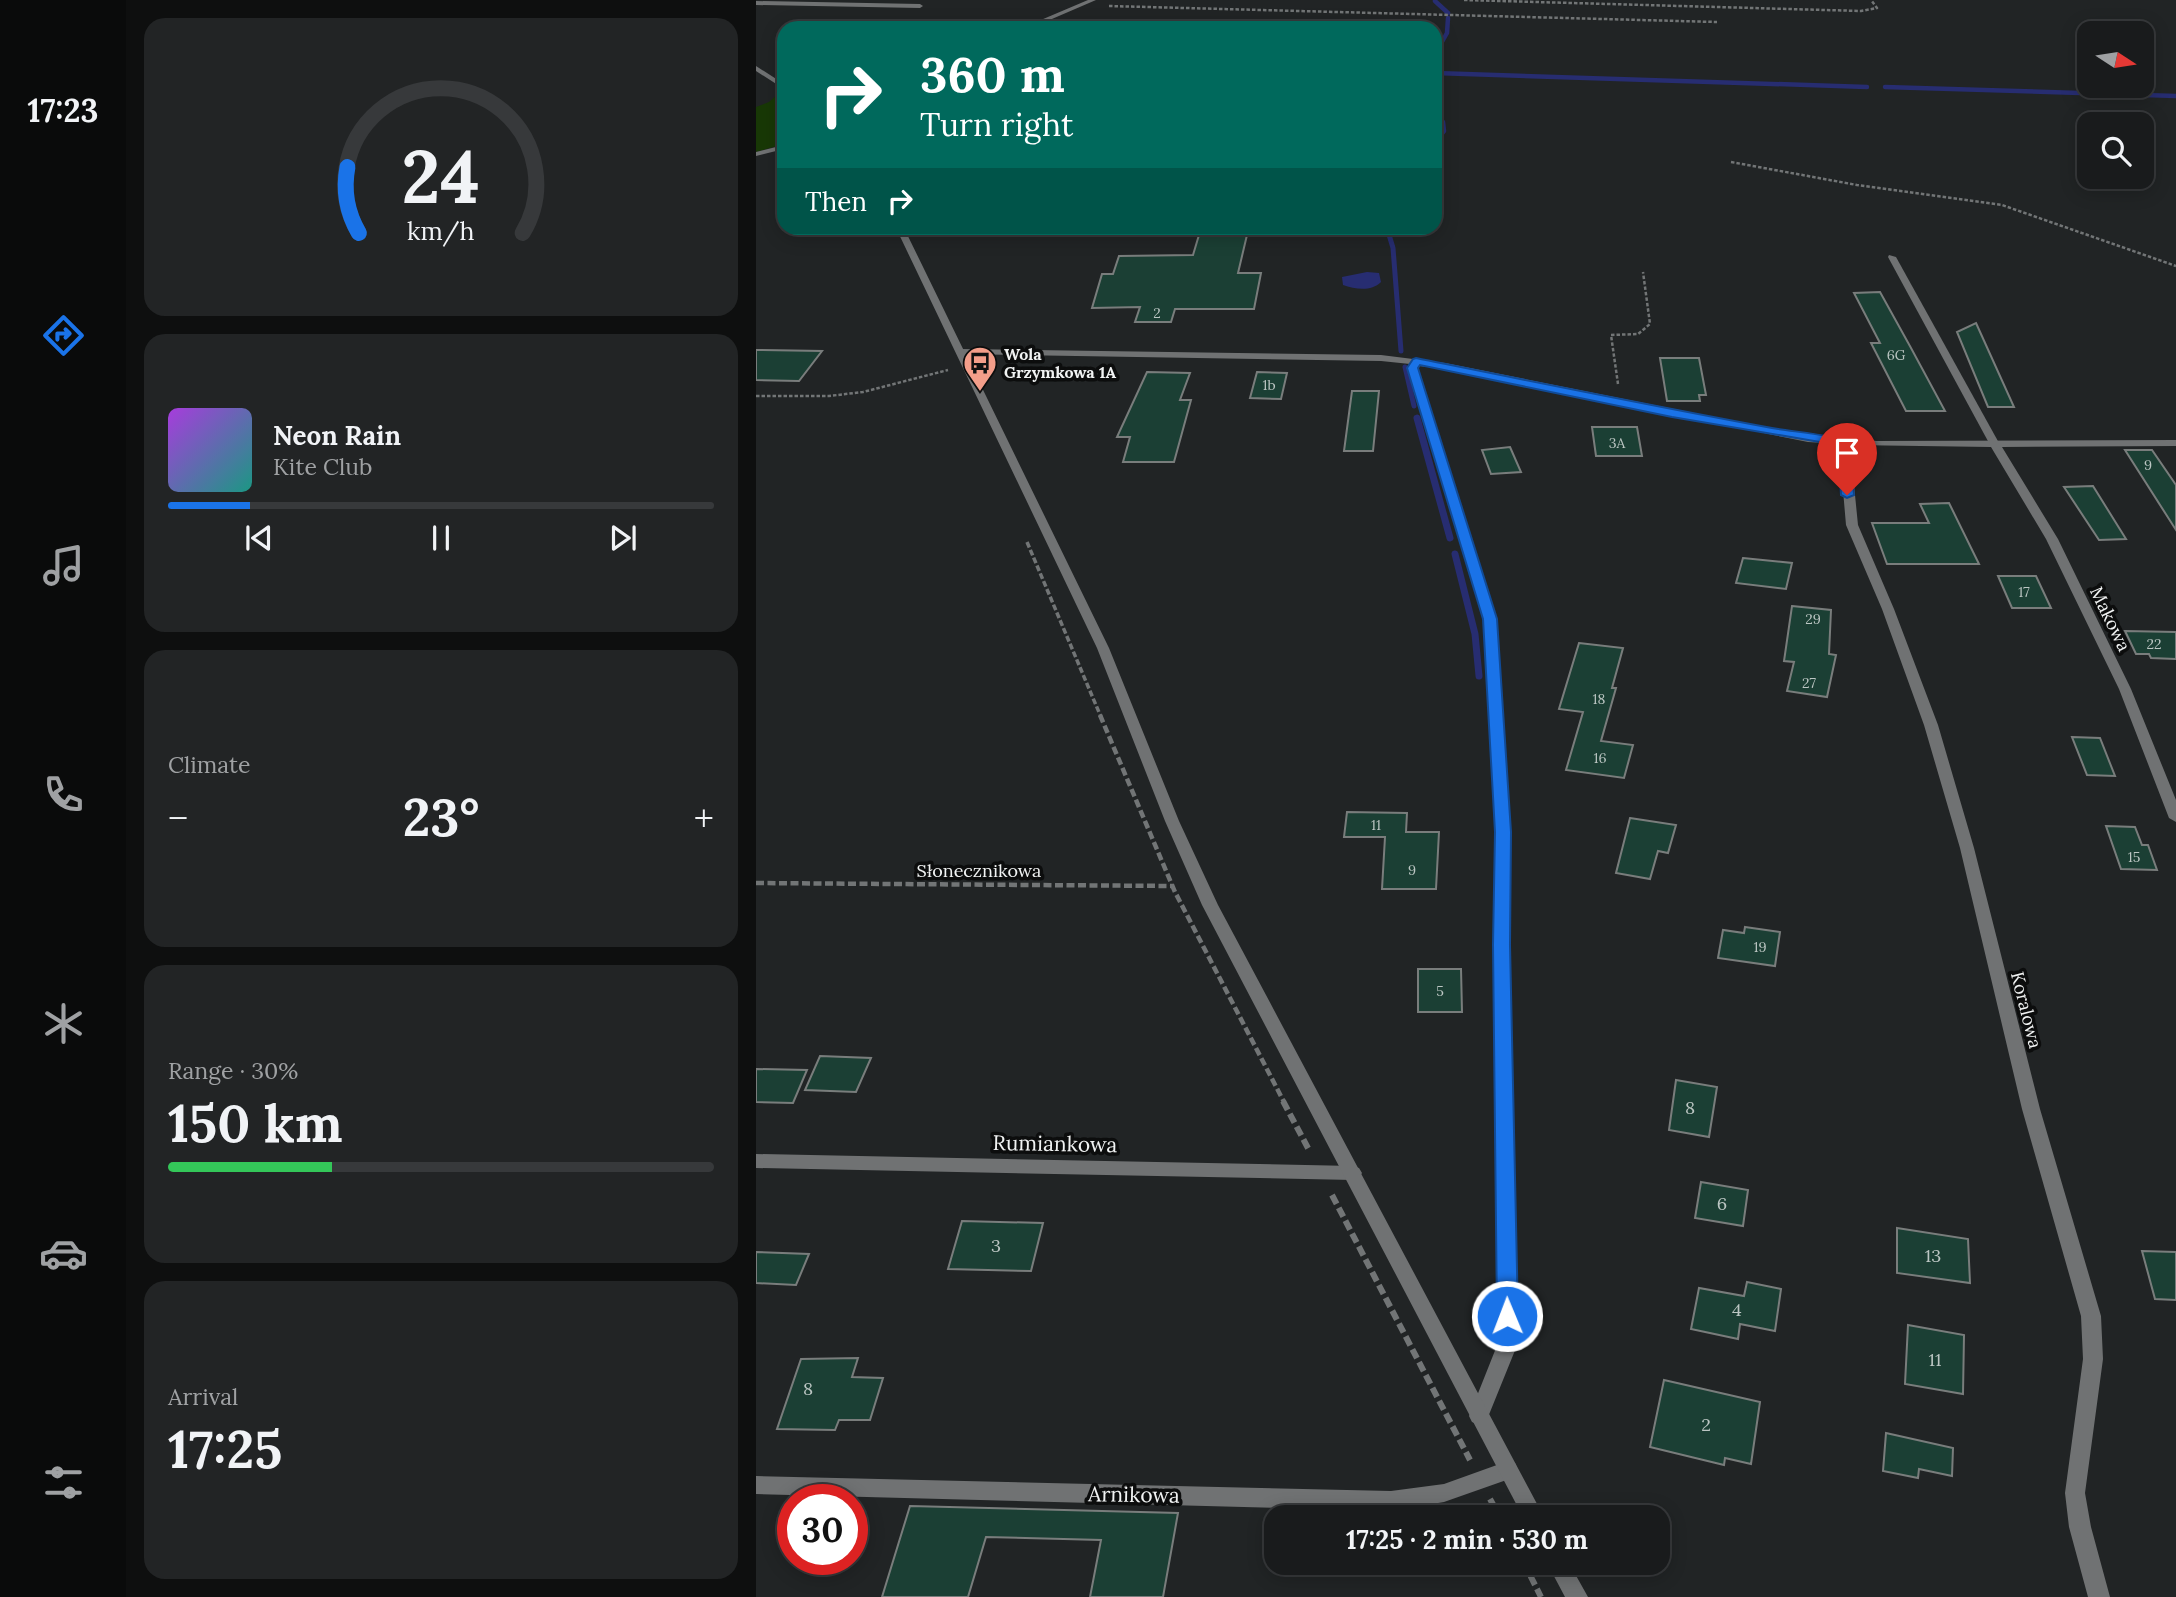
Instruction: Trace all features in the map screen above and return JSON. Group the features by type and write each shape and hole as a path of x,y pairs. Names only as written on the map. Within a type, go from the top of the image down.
{"street":[{"path":"1042,21 1093,0"},
{"path":"756,3 920,6"},
{"path":"756,68 777,82"},
{"path":"756,154 777,148"},
{"path":"903,235 1103,648 1172,821 1202,886 1527,1505"},
{"name":"Makowa","path":"1892,257 1994,443 2052,539 2125,689 2176,818"},
{"path":"963,358 1367,358 1416,361 1808,439 1844,442 2176,443"},
{"path":"1416,361 1413,368 1490,619 1503,832 1501,945 1508,1343 1479,1416"},
{"name":"Koralowa","path":"1844,442 1852,525 1888,609 1931,725 1966,848 2031,1109 2091,1316 2094,1359 2075,1493 2080,1527 2099,1597"},
{"name":"Rumiankowa","path":"756,1161 1353,1173"},
{"name":"Arnikowa","path":"756,1485 1391,1501 1444,1493 1508,1470"},
{"path":"1565,1575 1577,1597"}],"path":[{"path":"1464,0 1869,11 1877,8 1871,0"},
{"path":"1080,5 1717,22"},
{"path":"1731,162 1857,185 2002,205 2176,266"},
{"path":"1590,396 1619,390 1611,335 1634,335 1647,330 1650,324 1643,272"},
{"path":"756,396 829,396 863,392 963,358"},
{"name":"Słonecznikowa","path":"756,883 1202,886"},
{"path":"1530,1575 1541,1597"}],"green space":[{"path":"777,95 777,146 756,152 756,107 769,102"}],"shaded area":[{"path":"1367,272 1379,273 1381,282 1368,288 1343,285 1342,277"}],"building":[{"path":"1199,235 1247,235 1238,273 1261,273 1254,309 1175,309 1171,322 1135,322 1140,307 1092,308 1102,274 1113,274 1119,256 1193,255"},
{"path":"1880,292 1945,411 1906,411 1871,343 1880,343 1854,293"},
{"path":"1976,323 2014,407 1988,407 1957,332"},
{"path":"756,350 822,351 799,381 756,380"},
{"path":"1660,358 1699,358 1706,395 1699,395 1700,401 1667,401"},
{"path":"1147,372 1190,373 1180,400 1191,400 1174,462 1123,462 1130,437 1117,437"},
{"path":"1257,372 1287,373 1281,399 1250,398"},
{"path":"1352,391 1379,391 1373,451 1344,451"},
{"path":"1592,427 1637,427 1642,456 1596,456"},
{"path":"1510,447 1521,472 1491,474 1482,450"},
{"path":"2125,450 2152,450 2176,485 2176,530"},
{"path":"2093,486 2126,539 2099,540 2064,487"},
{"path":"1949,503 1979,564 1887,564 1872,523 1929,523 1920,504"},
{"path":"1743,558 1792,563 1786,589 1736,583"},
{"path":"1998,576 2036,576 2051,608 2012,608"},
{"path":"1792,606 1831,610 1829,654 1836,655 1827,697 1787,691 1794,662 1784,661"},
{"path":"2125,631 2176,632 2176,659 2151,658 2149,654 2136,654"},
{"path":"1579,643 1623,648 1612,688 1616,688 1601,741 1633,745 1624,778 1566,770 1583,712 1559,709"},
{"path":"2072,737 2100,738 2115,776 2087,775"},
{"path":"1347,812 1407,813 1406,832 1439,832 1436,889 1382,889 1385,837 1344,837"},
{"path":"1630,818 1676,825 1668,853 1658,851 1650,879 1616,873"},
{"path":"2106,826 2135,827 2142,845 2148,845 2157,870 2121,869"},
{"path":"1745,927 1780,932 1775,966 1718,958 1723,930 1744,933"},
{"path":"1418,969 1461,969 1462,1012 1418,1012"},
{"path":"820,1056 871,1058 856,1092 805,1090"},
{"path":"756,1069 807,1070 793,1103 756,1102"},
{"path":"1676,1080 1717,1087 1709,1137 1669,1130"},
{"path":"1701,1182 1748,1190 1743,1226 1695,1218"},
{"path":"962,1221 1043,1223 1031,1271 948,1269"},
{"path":"1897,1228 1968,1239 1970,1283 1897,1273"},
{"path":"2142,1251 2176,1252 2176,1300 2155,1299"},
{"path":"756,1252 809,1254 796,1285 756,1283"},
{"path":"1747,1282 1781,1289 1775,1331 1740,1324 1738,1339 1691,1329 1699,1288 1744,1296"},
{"path":"1908,1325 1964,1335 1963,1394 1905,1384"},
{"path":"858,1358 852,1377 883,1378 870,1420 839,1420 835,1430 777,1429 801,1359"},
{"path":"1664,1380 1760,1402 1751,1464 1725,1458 1724,1465 1650,1447"},
{"path":"1886,1433 1953,1448 1952,1476 1919,1469 1918,1478 1883,1471"},
{"path":"910,1506 1178,1513 1163,1597 1090,1597 1101,1540 986,1537 968,1597 882,1597"}],"waterway":[{"path":"1435,1 1448,13"},
{"path":"1442,42 1447,33 1448,18"},
{"path":"1442,73 1867,87"},
{"path":"1885,87 2176,96"},
{"path":"1442,121 1442,133"},
{"path":"1389,235 1393,248 1401,351"},
{"path":"1405,367 1414,406"},
{"path":"1417,418 1450,538"},
{"path":"1455,554 1475,634 1479,676"}],"place":[{"name":"Wola Grzymkowa 1A","path":"980,393"}],"route":[{"path":"1507,1316 1501,945 1503,832 1490,619 1413,368 1416,361 1808,439 1844,442 1847,495"}]}
